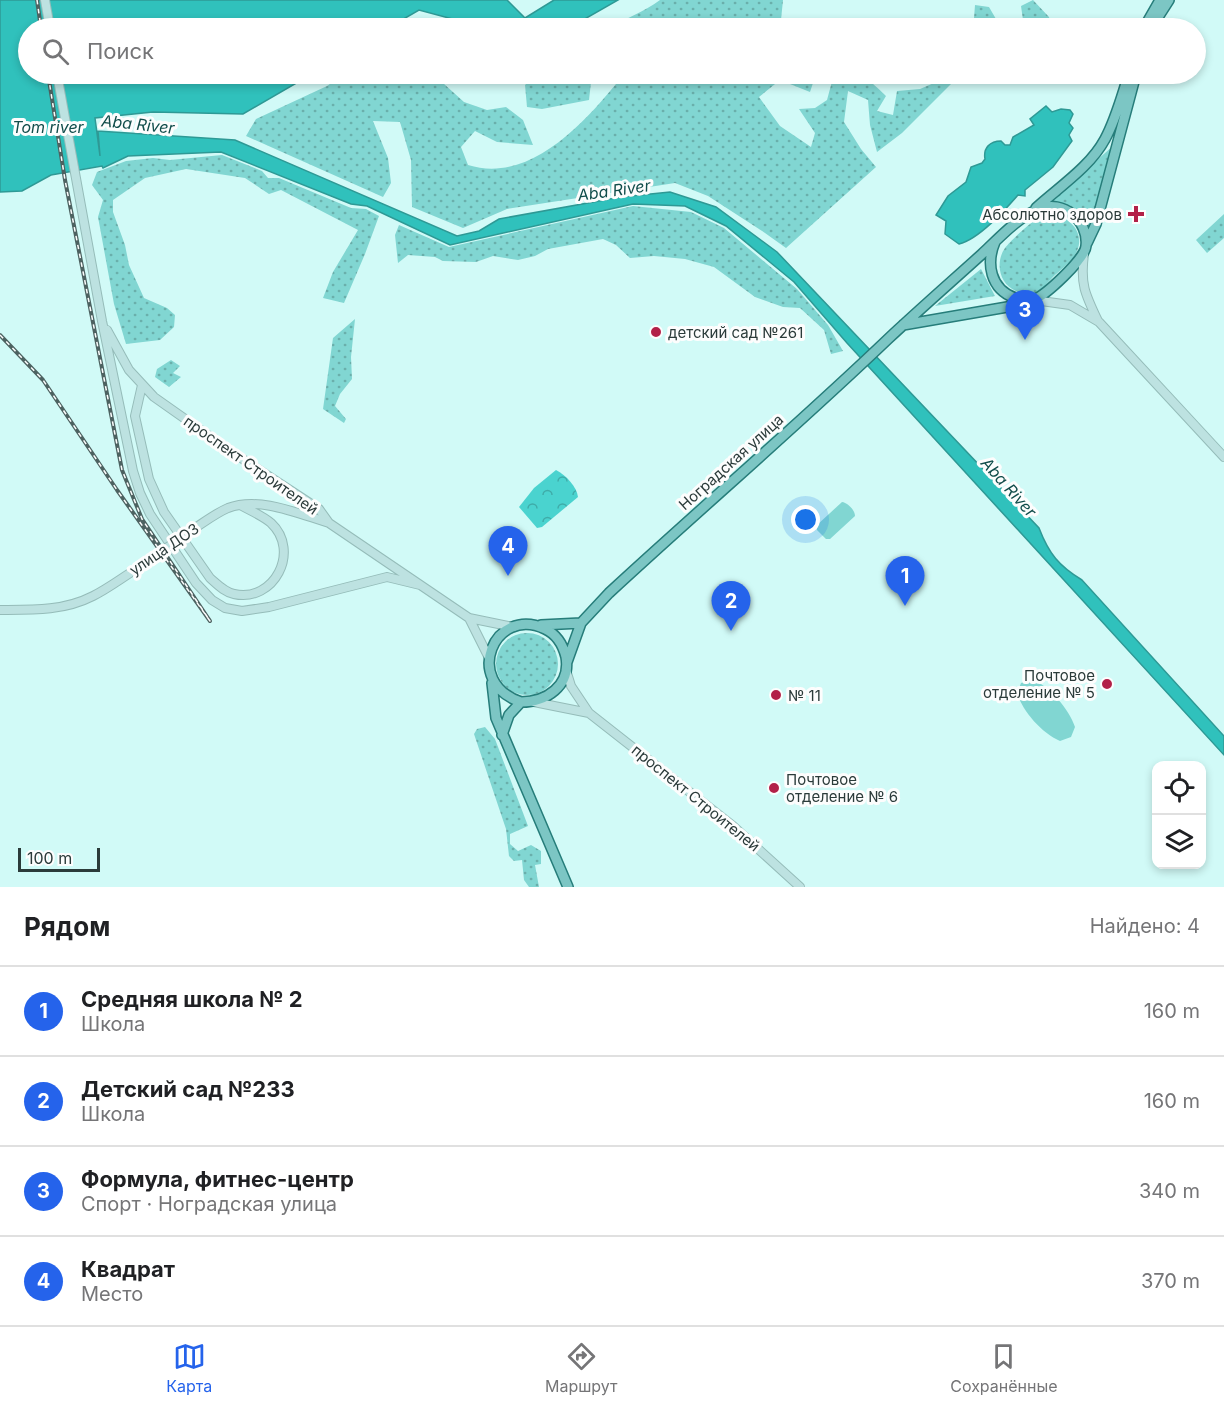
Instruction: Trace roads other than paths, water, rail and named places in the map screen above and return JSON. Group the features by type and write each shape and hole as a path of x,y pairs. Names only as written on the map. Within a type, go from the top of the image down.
{"main road":[{"path":"45,0 48,18"},
{"path":"1150,18 1160,0"},
{"path":"1157,18 1169,0"},
{"path":"59,84 102,321 133,471 150,514 189,573 212,600 225,608 242,610 269,606 387,577 420,585"},
{"path":"1126,84 1113,122 1099,149 1090,160 995,242 990,263 992,277 1000,289 1009,296 1070,305 1099,322 1224,457"},
{"path":"1099,322 1084,289 1082,275 1086,250 1096,224 1133,84"},
{"path":"1029,213 1041,207 1053,206 1071,212 1082,226 1086,250"},
{"name":"Ноградская улица","path":"581,623 625,578 995,242"},
{"path":"903,325 1013,306 1032,300 1058,281 1086,250"},
{"name":"проспект Строителей","path":"102,321 129,370 154,397 319,509 329,523 469,618"},
{"path":"116,381 129,370"},
{"path":"142,385 135,416 149,479 164,512 210,578 232,594 254,594 267,587 280,573 285,555 282,538 270,522 242,506"},
{"name":"улица ДОЗ","path":"0,610 39,610 64,607 93,596 229,508 256,504 279,508 329,523"},
{"path":"469,618 513,627"},
{"path":"469,618 489,658"},
{"path":"534,702 555,691 562,681 581,623 525,624 513,627 497,639 489,658 496,718 568,887"},
{"path":"537,625 549,630 558,639 564,650 572,686 589,713"},
{"path":"492,680 509,698 589,713"},
{"path":"502,735 508,715 521,702"},
{"name":"проспект Строителей","path":"589,713 733,825 800,887"}],"water":[{"name":"Tom river","path":"0,0 507,0 525,18 449,18 419,10 405,18 18,18 18,84 295,84 243,114 153,112 95,118 100,156 98,131 235,140 457,236 479,231 499,219 621,197 670,192 716,207 777,252 1039,528 1056,558 1067,570 1082,580 1224,736 1224,755 847,343 794,282 726,226 685,206 633,204 450,245 367,206 351,204 221,152 128,156 103,168 102,166 51,175 22,191 0,192"},
{"path":"554,0 618,0 586,18 525,18"},
{"path":"1046,106 1052,112 1061,109 1070,110 1073,114 1069,123 1073,128 1069,135 1072,141 1053,167 1025,190 1025,196 1018,195 983,231 959,244 945,234 946,221 936,215 948,196 966,182 971,167 982,163 988,146 1001,141 1005,145 1010,145 1013,137 1034,125 1030,119"}],"railway":[{"path":"37,0 40,18"},
{"path":"0,335 43,380 117,490 210,621 142,519 122,470 65,180 50,84"}],"place":[{"name":"Абсолютно здоров","path":"1136,214"},
{"name":"детский сад №261","path":"656,332"},
{"name":"Формула, фитнес-центр","path":"1025,340"},
{"name":"Квадрат","path":"508,576"},
{"name":"Средняя школа № 2","path":"905,606"},
{"name":"Детский сад №233","path":"731,631"},
{"name":"Почтовое отделение № 5","path":"1107,684"},
{"name":"№ 11","path":"776,695"},
{"name":"Почтовое отделение № 6","path":"774,788"}],"water label":[{"name":"Aba River","path":"138,124"},
{"name":"Aba River","path":"614,190"},
{"name":"Aba River","path":"1009,487"}]}
